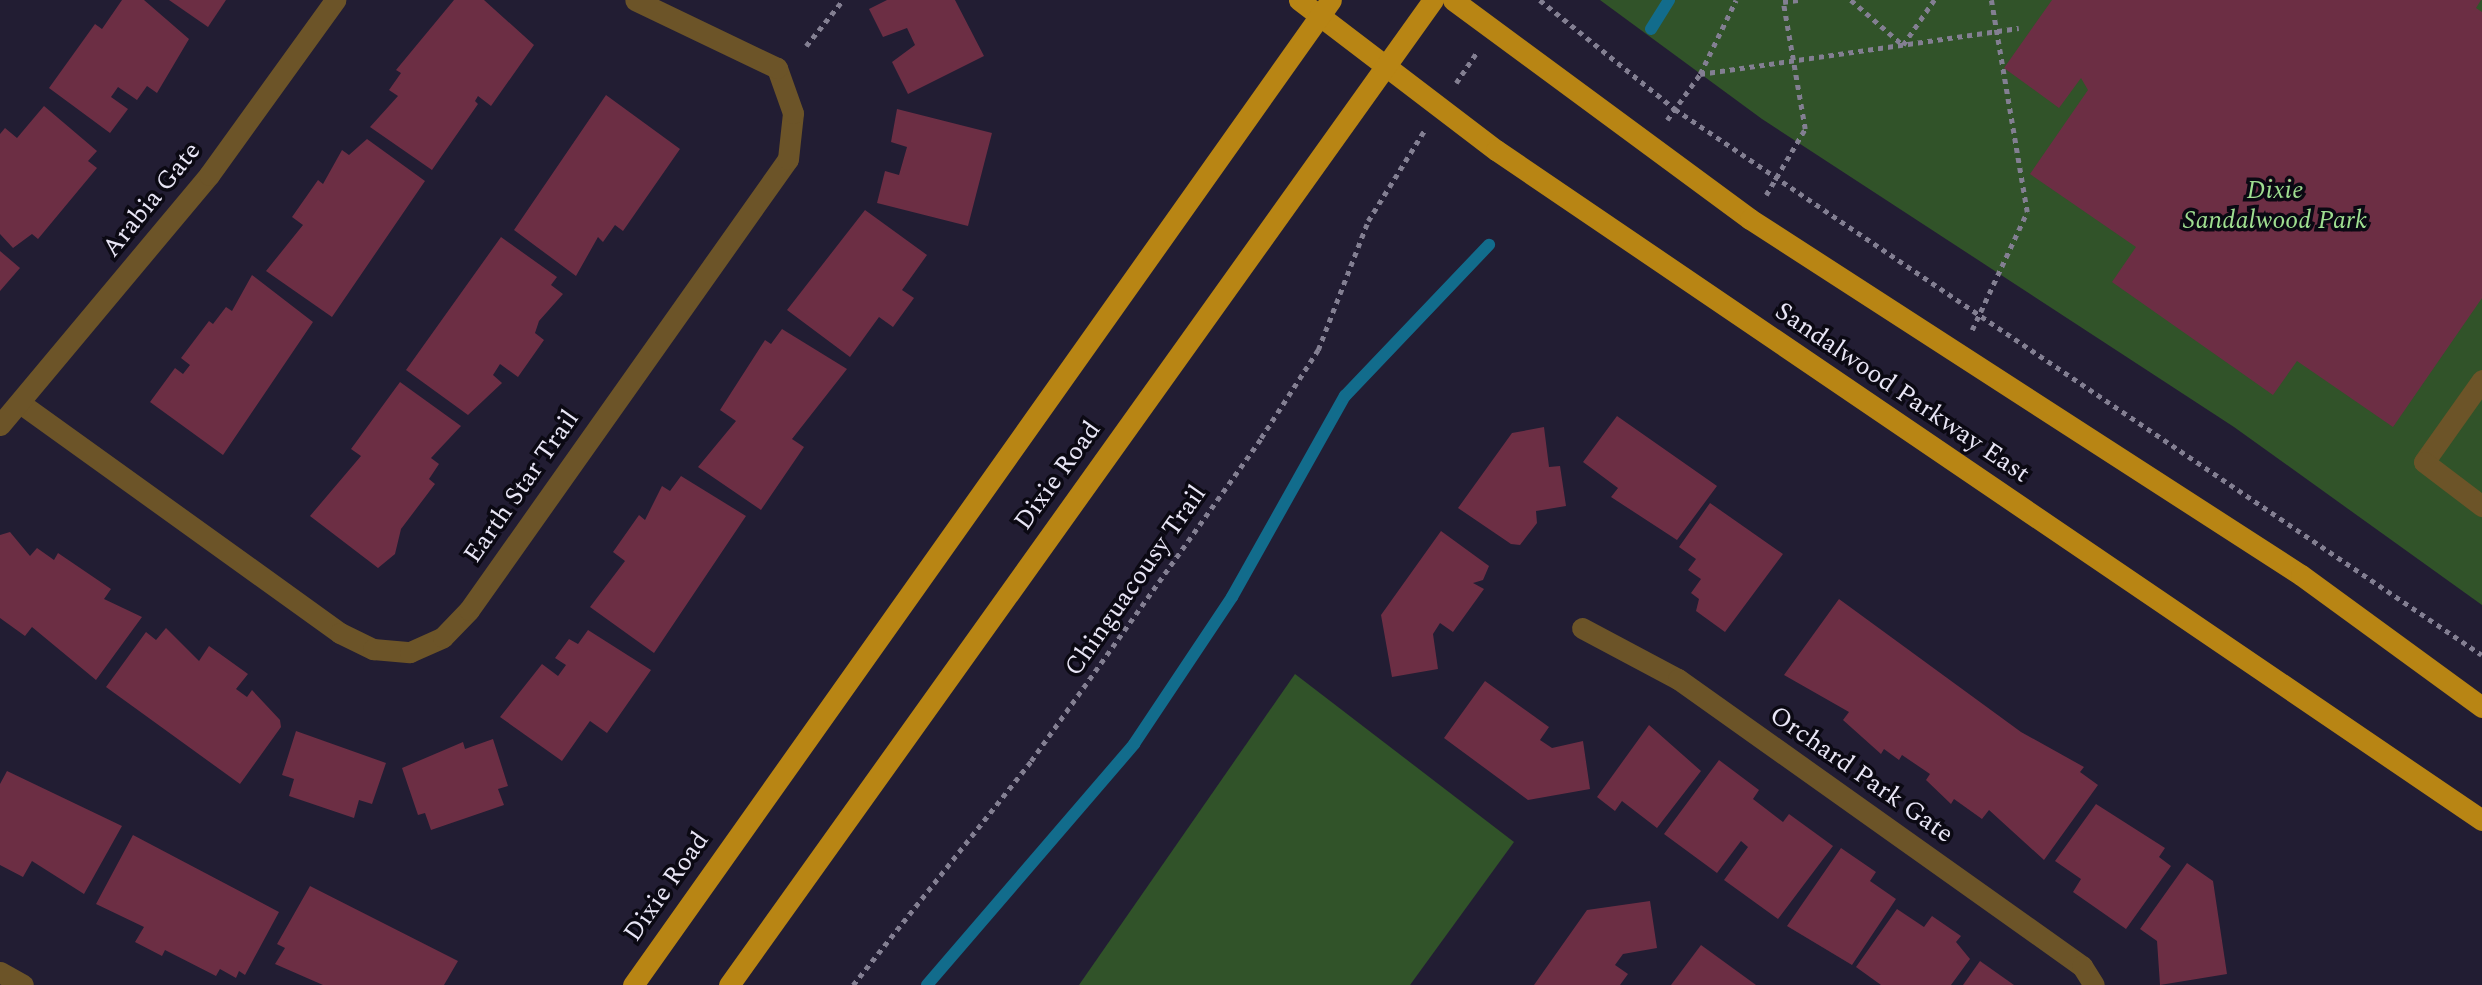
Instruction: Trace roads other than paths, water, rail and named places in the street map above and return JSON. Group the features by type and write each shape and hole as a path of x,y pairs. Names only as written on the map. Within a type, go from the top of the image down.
{"main road":[{"name":"Sandalwood Parkway East","path":"1299,0 1325,8 1383,69 2482,820"},
{"name":"Dixie Road","path":"729,985 1433,0"},
{"path":"1453,0 1750,219 1958,357 2301,575 2482,707"},
{"name":"Dixie Road","path":"632,985 1325,8"}],"street":[{"name":"Arabia Gate","path":"0,425 209,175 335,0"},
{"name":"Earth Star Trail","path":"20,403 340,633 373,649 410,652 443,637 469,610 788,159 793,113 777,68 635,0"},
{"path":"2482,380 2424,462 2482,506"},
{"name":"Orchard Park Gate","path":"1582,628 1678,679 2082,966 2094,985"},
{"path":"0,972 23,985"}],"waterway":[{"path":"1651,29 1669,0"},
{"path":"927,985 1134,744 1232,597 1345,396 1489,245"}],"park label":[{"name":"Dixie Sandalwood Park","path":"2275,206"}]}
